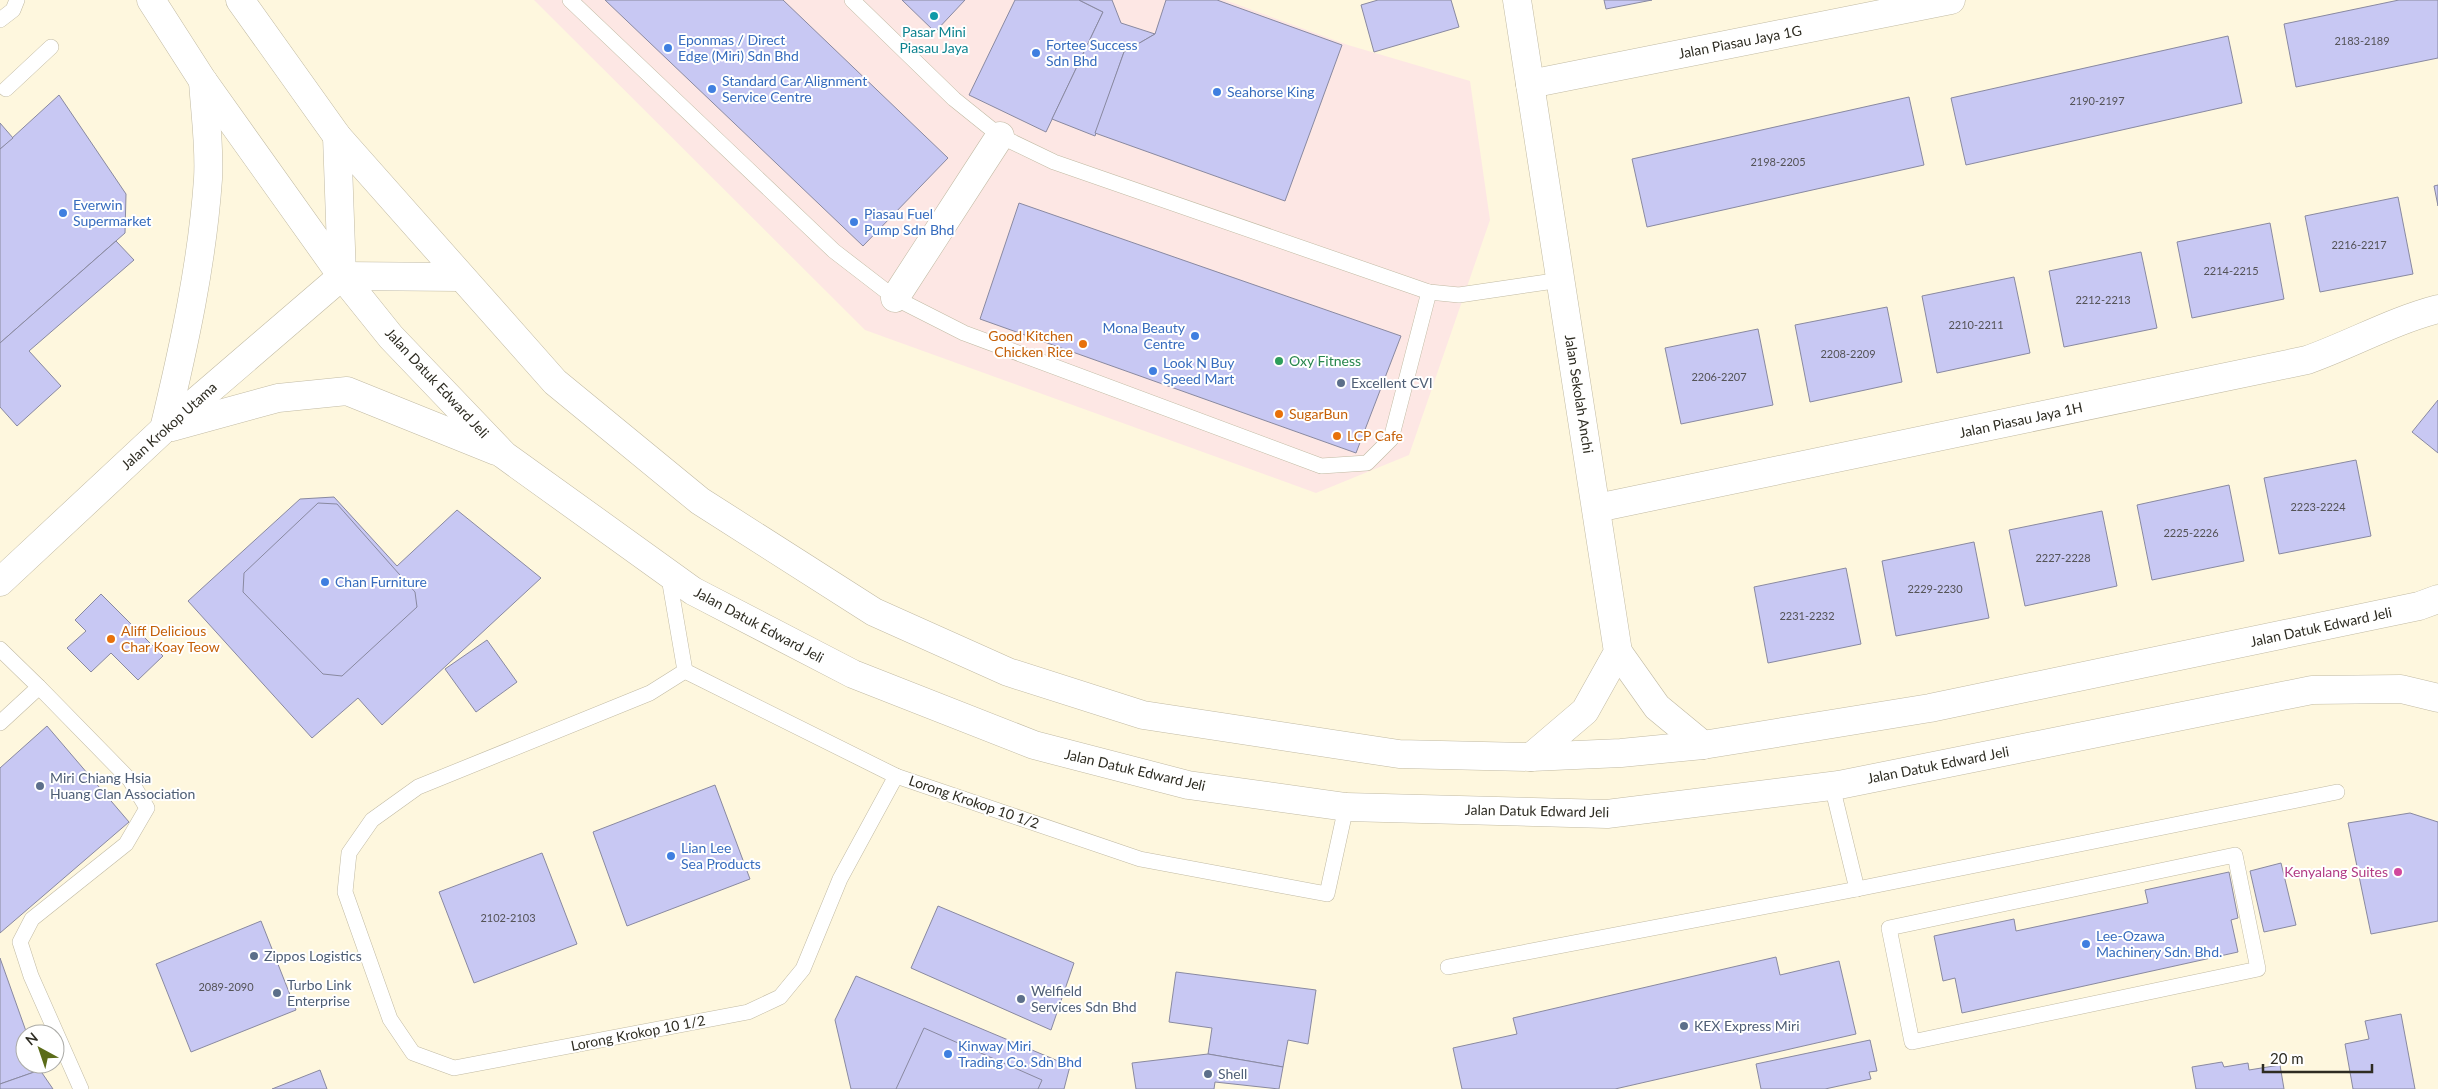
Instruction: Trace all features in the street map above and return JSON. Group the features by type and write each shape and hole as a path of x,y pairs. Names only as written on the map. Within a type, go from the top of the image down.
{"street":[{"name":"Jalan Datuk Edward Jeli","path":"152,0 203,81 342,276 391,337 504,455 693,591 854,674 1034,745 1188,784 1346,807 1607,814 1832,786 2312,690 2402,689 2438,698"},
{"name":"Jalan Datuk Edward Jeli","path":"240,0 337,136 555,382 700,501 874,612 1008,672 1144,715 1399,754 1531,757 1621,754 1703,745 1930,708 2410,608 2438,599"},
{"name":"Jalan Sekolah Anchi","path":"1517,0 1618,652"},
{"name":"Jalan Piasau Jaya 1G","path":"1530,84 1951,0"},
{"path":"203,81 208,177 201,240 188,327 164,429 278,398 346,391 504,455"},
{"path":"337,136 342,276 460,277"},
{"path":"895,298 1000,136"},
{"name":"Jalan Krokop Utama","path":"0,582 164,429 342,276"},
{"name":"Jalan Piasau Jaya 1H","path":"1596,508 2307,360 2409,316 2438,309"},
{"path":"1531,757 1585,710 1618,652 1657,707 1703,745"}],"lane":[{"path":"0,20 13,10 16,0"},
{"path":"570,0 834,251 895,298 964,333 1321,466 1366,464 1391,439 1429,292"},
{"path":"852,0 954,100 1000,136 1054,162 1429,292 1459,295 1561,280"},
{"path":"6,89 51,48"},
{"path":"668,572 684,671 896,776"},
{"path":"0,649 130,780 147,808 126,844 32,919 20,942 31,976 82,1089"},
{"name":"Lorong Krokop 10 1/2","path":"684,671 650,694 418,787 372,820 349,853 345,892 390,1020 413,1053 454,1068 748,1012 780,997 803,969 840,878 896,776 1140,859 1327,894 1346,807"},
{"path":"0,724 39,687"},
{"path":"1832,786 1857,888"},
{"path":"1448,967 2338,792"},
{"path":"2235,855 2258,969 1912,1042 1889,928 2235,855"}],"shaded area":[{"path":"534,0 1225,0 1348,45 1470,81 1490,220 1409,455 1316,493 865,330"}],"building":[{"path":"605,0 783,0 948,158 863,246"},
{"name":"Pasar Mini Piasau Jaya","path":"902,0 965,0 935,32"},
{"name":"Fortee Success Sdn Bhd","path":"1015,0 1079,0 1103,12 1046,132 969,95"},
{"path":"1079,0 1112,0 1121,23 1155,34 1124,52 1095,136 1052,119 1103,12"},
{"name":"Seahorse King","path":"1166,0 1217,0 1342,45 1285,201 1095,133 1124,52 1155,34"},
{"path":"1378,0 1451,0 1459,27 1374,52 1361,5"},
{"path":"1604,0 1652,0 1606,9"},
{"path":"2399,0 2438,0 2438,58 2296,87 2284,24"},
{"path":"2228,36 2242,103 1966,165 1951,98"},
{"name":"Everwin Supermarket","path":"59,95 126,194 125,233 0,343 0,149"},
{"path":"1909,97 1924,165 1647,227 1632,159"},
{"path":"0,123 13,138 0,149"},
{"path":"2438,185 2438,206 2434,186"},
{"path":"2398,197 2413,274 2320,292 2305,216"},
{"path":"1019,203 1401,336 1356,453 980,319"},
{"path":"2270,223 2284,299 2192,318 2177,242"},
{"path":"116,241 134,260 29,351 61,386 17,426 0,407 0,343"},
{"path":"2141,252 2157,328 2064,347 2049,271"},
{"path":"2014,277 2030,353 1937,373 1922,296"},
{"path":"1887,307 1902,382 1810,402 1795,325"},
{"path":"1758,329 1773,405 1681,424 1665,348"},
{"path":"2438,400 2438,453 2412,432"},
{"path":"2356,460 2371,536 2279,554 2264,478"},
{"path":"2229,485 2244,561 2152,580 2137,505"},
{"path":"334,497 397,566 457,510 541,578 382,725 358,698 312,738 188,601 300,499"},
{"name":"Chan Furniture","path":"318,503 337,504 415,592 417,607 342,676 323,674 243,592 244,573"},
{"path":"2102,511 2117,586 2025,606 2009,530"},
{"path":"1974,542 1989,618 1896,636 1882,561"},
{"path":"1846,568 1861,644 1768,663 1754,587"},
{"name":"Aliff Delicious Char Koay Teow","path":"101,594 163,656 138,680 111,653 91,672 67,648 86,631 75,620"},
{"path":"487,640 517,682 476,712 445,669"},
{"path":"47,726 129,822 0,933 0,768"},
{"name":"Lian Lee Sea Products","path":"715,785 750,879 627,926 593,832"},
{"name":"Kenyalang Suites","path":"2410,813 2438,822 2438,921 2371,934 2348,823"},
{"path":"542,853 577,944 474,983 439,892"},
{"path":"2281,863 2296,925 2264,932 2250,871"},
{"name":"Lee-Ozawa Machinery Sdn. Bhd.","path":"2229,872 2238,918 2231,920 2238,952 1962,1013 1955,978 1943,981 1934,936 2014,919 2016,931 2148,903 2145,890"},
{"name":"Welfield Services Sdn Bhd","path":"938,906 1074,963 1051,1030 911,968"},
{"path":"261,921 296,1010 191,1052 156,964"},
{"name":"KEX Express Miri","path":"1776,957 1780,975 1839,961 1856,1034 1615,1089 1462,1089 1453,1048 1517,1034 1513,1018"},
{"path":"0,958 23,1024 15,1024 15,1074 29,1074 0,1084"},
{"path":"1176,972 1316,990 1308,1044 1288,1040 1283,1067 1208,1054 1212,1028 1169,1022"},
{"path":"856,976 1070,1066 1064,1089 851,1089 835,1020"},
{"path":"2401,1014 2415,1089 2353,1089 2345,1044 2369,1039 2365,1021"},
{"name":"Kinway Miri Trading Co. Sdn Bhd","path":"924,1028 1042,1080 1038,1089 896,1089"},
{"path":"1870,1040 1877,1071 1869,1072 1871,1079 1825,1089 1761,1089 1756,1064"},
{"name":"Shell","path":"1208,1054 1283,1067 1279,1089 1215,1082 1214,1089 1136,1089 1132,1063"},
{"path":"2222,1062 2224,1067 2248,1063 2249,1070 2280,1065 2284,1089 2196,1089 2192,1067"},
{"path":"320,1070 327,1089 272,1089"},
{"path":"29,1074 43,1074 53,1089 0,1089 0,1084"}],"place":[{"name":"Pasar Mini Piasau Jaya","path":"934,16"},
{"name":"Eponmas / Direct Edge (Miri) Sdn Bhd","path":"668,48"},
{"name":"Fortee Success Sdn Bhd","path":"1036,53"},
{"name":"Standard Car Alignment Service Centre","path":"712,89"},
{"name":"Seahorse King","path":"1217,92"},
{"name":"Everwin Supermarket","path":"63,213"},
{"name":"Piasau Fuel Pump Sdn Bhd","path":"854,222"},
{"name":"Mona Beauty Centre","path":"1195,336"},
{"name":"Good Kitchen Chicken Rice","path":"1083,344"},
{"name":"Oxy Fitness","path":"1279,361"},
{"name":"Look N Buy Speed Mart","path":"1153,371"},
{"name":"Excellent CVI","path":"1341,383"},
{"name":"SugarBun","path":"1279,414"},
{"name":"LCP Cafe","path":"1337,436"},
{"name":"Chan Furniture","path":"325,582"},
{"name":"Aliff Delicious Char Koay Teow","path":"111,639"},
{"name":"Miri Chiang Hsia Huang Clan Association","path":"40,786"},
{"name":"Lian Lee Sea Products","path":"671,856"},
{"name":"Kenyalang Suites","path":"2398,872"},
{"name":"Lee-Ozawa Machinery Sdn. Bhd.","path":"2086,944"},
{"name":"Zippos Logistics","path":"254,956"},
{"name":"Turbo Link Enterprise","path":"277,993"},
{"name":"Welfield Services Sdn Bhd","path":"1021,999"},
{"name":"KEX Express Miri","path":"1684,1026"},
{"name":"Kinway Miri Trading Co. Sdn Bhd","path":"948,1054"},
{"name":"Shell","path":"1208,1074"}]}
